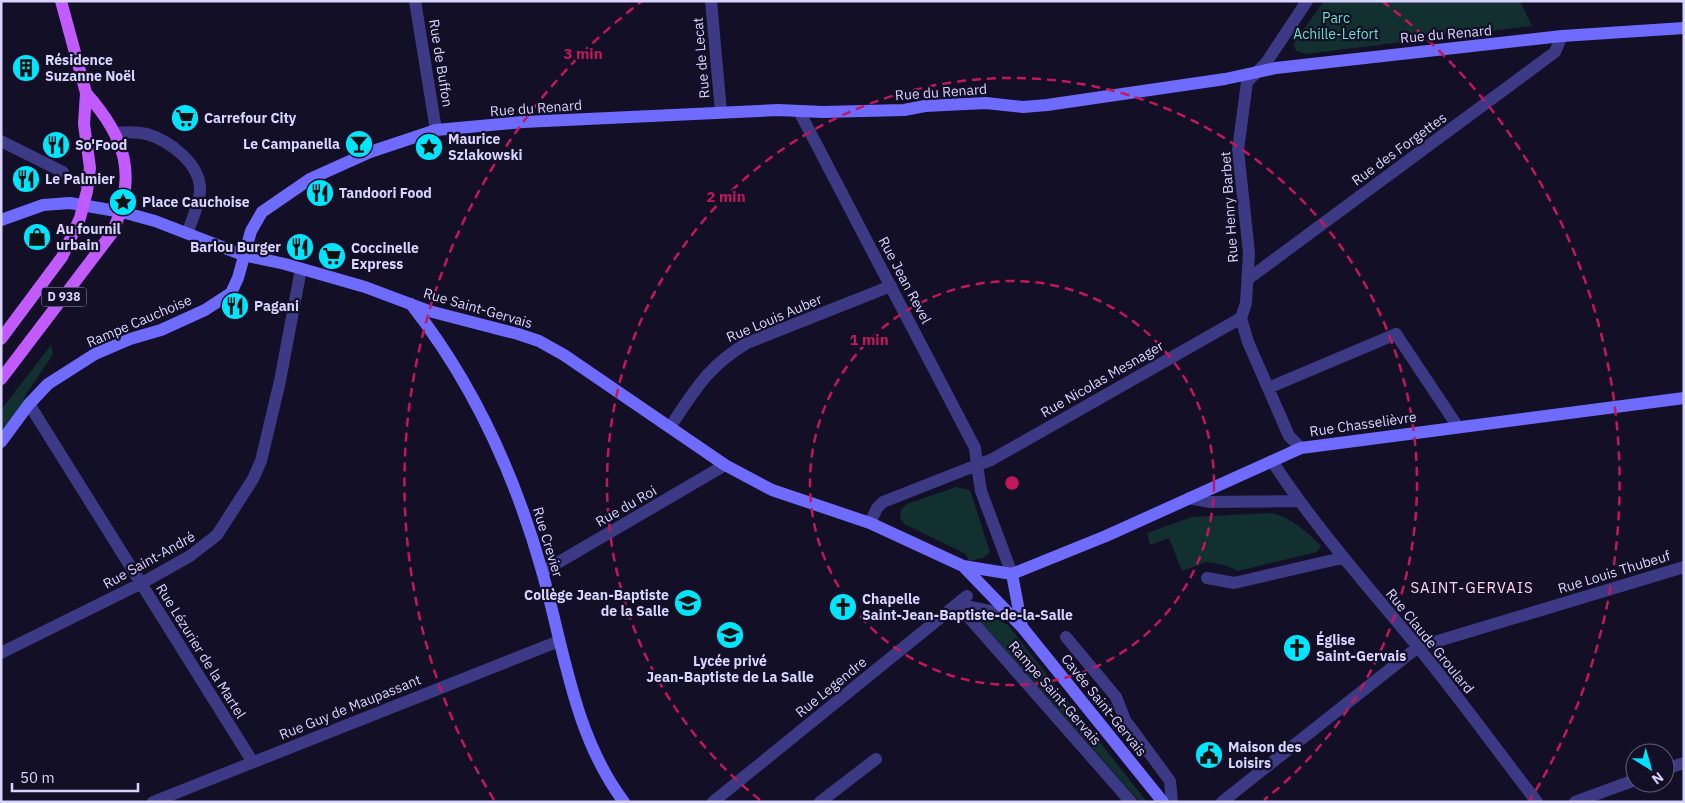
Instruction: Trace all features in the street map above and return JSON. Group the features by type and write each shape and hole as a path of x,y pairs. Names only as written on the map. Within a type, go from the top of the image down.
{"main road":[{"name":"D 938","path":"1,340 62,257 83,206 90,173 84,124 86,93 61,1"},
{"name":"D 938","path":"1,379 112,233 122,212 126,174 125,160 116,133 106,116 86,93"}],"street":[{"name":"Rue de Buffon","path":"415,1 436,130"},
{"name":"Rue de Lecat","path":"711,1 721,112"},
{"name":"Rue Henry Barbet","path":"1301,448 1289,436 1248,342 1242,318 1246,303 1249,253 1238,150 1246,82 1266,63 1307,1"},
{"name":"Rue du Renard","path":"243,255 255,223 262,212 290,191 310,179 370,152 436,130 523,122 721,112 904,110 925,106 986,103 1023,107 1039,106 1225,79 1276,68 1438,48 1487,46 1562,36 1684,28"},
{"name":"Rue des Forgettes","path":"1248,280 1555,52 1562,36"},
{"name":"Rue Jean Revel","path":"799,111 975,448 981,491 1012,574"},
{"path":"116,133 130,132 168,143 190,165 198,181 200,191 188,233"},
{"path":"1,141 63,172"},
{"name":"Rue Saint-Gervais","path":"1,220 43,205 70,204 122,212 188,233 243,255 301,269 411,304 539,341 564,355 725,465 772,490 870,523 963,566"},
{"name":"Rampe Cauchoise","path":"1,442 29,404 48,384 95,354 130,339 161,330 205,310 230,293 238,278 243,255"},
{"name":"Rue Saint-André","path":"1,653 142,583 204,547 217,535 253,479 261,461 280,381 301,269"},
{"name":"Rue Louis Auber","path":"670,427 710,370 725,356 747,344 891,286"},
{"name":"Rue Crevier","path":"411,304 466,386 505,463 519,498 542,572 559,641 596,757 624,802"},
{"name":"Rue Nicolas Mesnager","path":"870,523 877,508 883,502 991,460 1242,318"},
{"path":"1268,388 1396,334 1458,426"},
{"name":"Rue Chasselièvre","path":"1012,574 1036,566 1301,448 1684,398"},
{"name":"Rue Lézurier de la Martel","path":"29,404 252,762"},
{"name":"Rue Claude Groulard","path":"1272,461 1298,501 1342,558 1418,647 1537,802"},
{"name":"Rue du Roi","path":"542,572 725,465"},
{"path":"1189,498 1210,502 1298,501"},
{"path":"1207,578 1234,583 1342,558"},
{"path":"963,566 1012,574"},
{"name":"Cavée Saint-Gervais","path":"963,566 1022,628 1163,802"},
{"name":"Rue Louis Thubeuf","path":"1222,802 1418,647 1684,567"},
{"name":"Cavée Saint-Gervais","path":"1012,574 1022,628"},
{"name":"Rue Legendre","path":"713,802 967,596"},
{"path":"957,604 1010,615"},
{"name":"Rampe Saint-Gervais","path":"957,604 1131,802"},
{"path":"1066,637 1116,697 1126,720 1170,781 1172,802"},
{"name":"Rue Guy de Maupassant","path":"153,802 559,641"},
{"path":"820,802 876,759"},
{"path":"1575,802 1625,784"}],"green space":[{"name":"Parc Achille-Lefort","path":"1324,1 1520,1 1532,26 1464,34 1411,34 1403,42 1306,54 1296,51 1293,44"},
{"path":"51,345 53,354 23,399 27,407 1,442 1,410"},
{"path":"956,487 970,490 990,552 983,558 970,561 964,553 904,524 900,517 901,509 907,504"},
{"path":"1272,513 1293,522 1304,531 1321,546 1317,552 1238,571 1224,565 1206,562 1182,571 1169,538 1150,545 1147,533 1192,517"},
{"path":"976,609 1008,625 1147,802 1140,802 974,614"}],"place":[{"name":"Résidence Suzanne Noël","path":"26,68"},
{"name":"Carrefour City","path":"185,118"},
{"name":"Le Campanella","path":"359,144"},
{"name":"So'Food","path":"56,145"},
{"name":"Maurice Szlakowski","path":"429,147"},
{"name":"Le Palmier","path":"26,179"},
{"name":"Tandoori Food","path":"320,193"},
{"name":"Place Cauchoise","path":"123,202"},
{"name":"Au fournil urbain","path":"37,237"},
{"name":"Barlou Burger","path":"300,247"},
{"name":"Coccinelle Express","path":"332,256"},
{"name":"Pagani","path":"235,306"},
{"name":"Collège Jean-Baptiste de la Salle","path":"688,603"},
{"name":"Chapelle Saint-Jean-Baptiste-de-la-Salle","path":"843,607"},
{"name":"Lycée privé Jean-Baptiste de La Salle","path":"730,635"},
{"name":"Église Saint-Gervais","path":"1297,648"},
{"name":"Maison des Loisirs","path":"1209,755"}],"district":[{"name":"SAINT-GERVAIS","path":"1472,588"}]}
